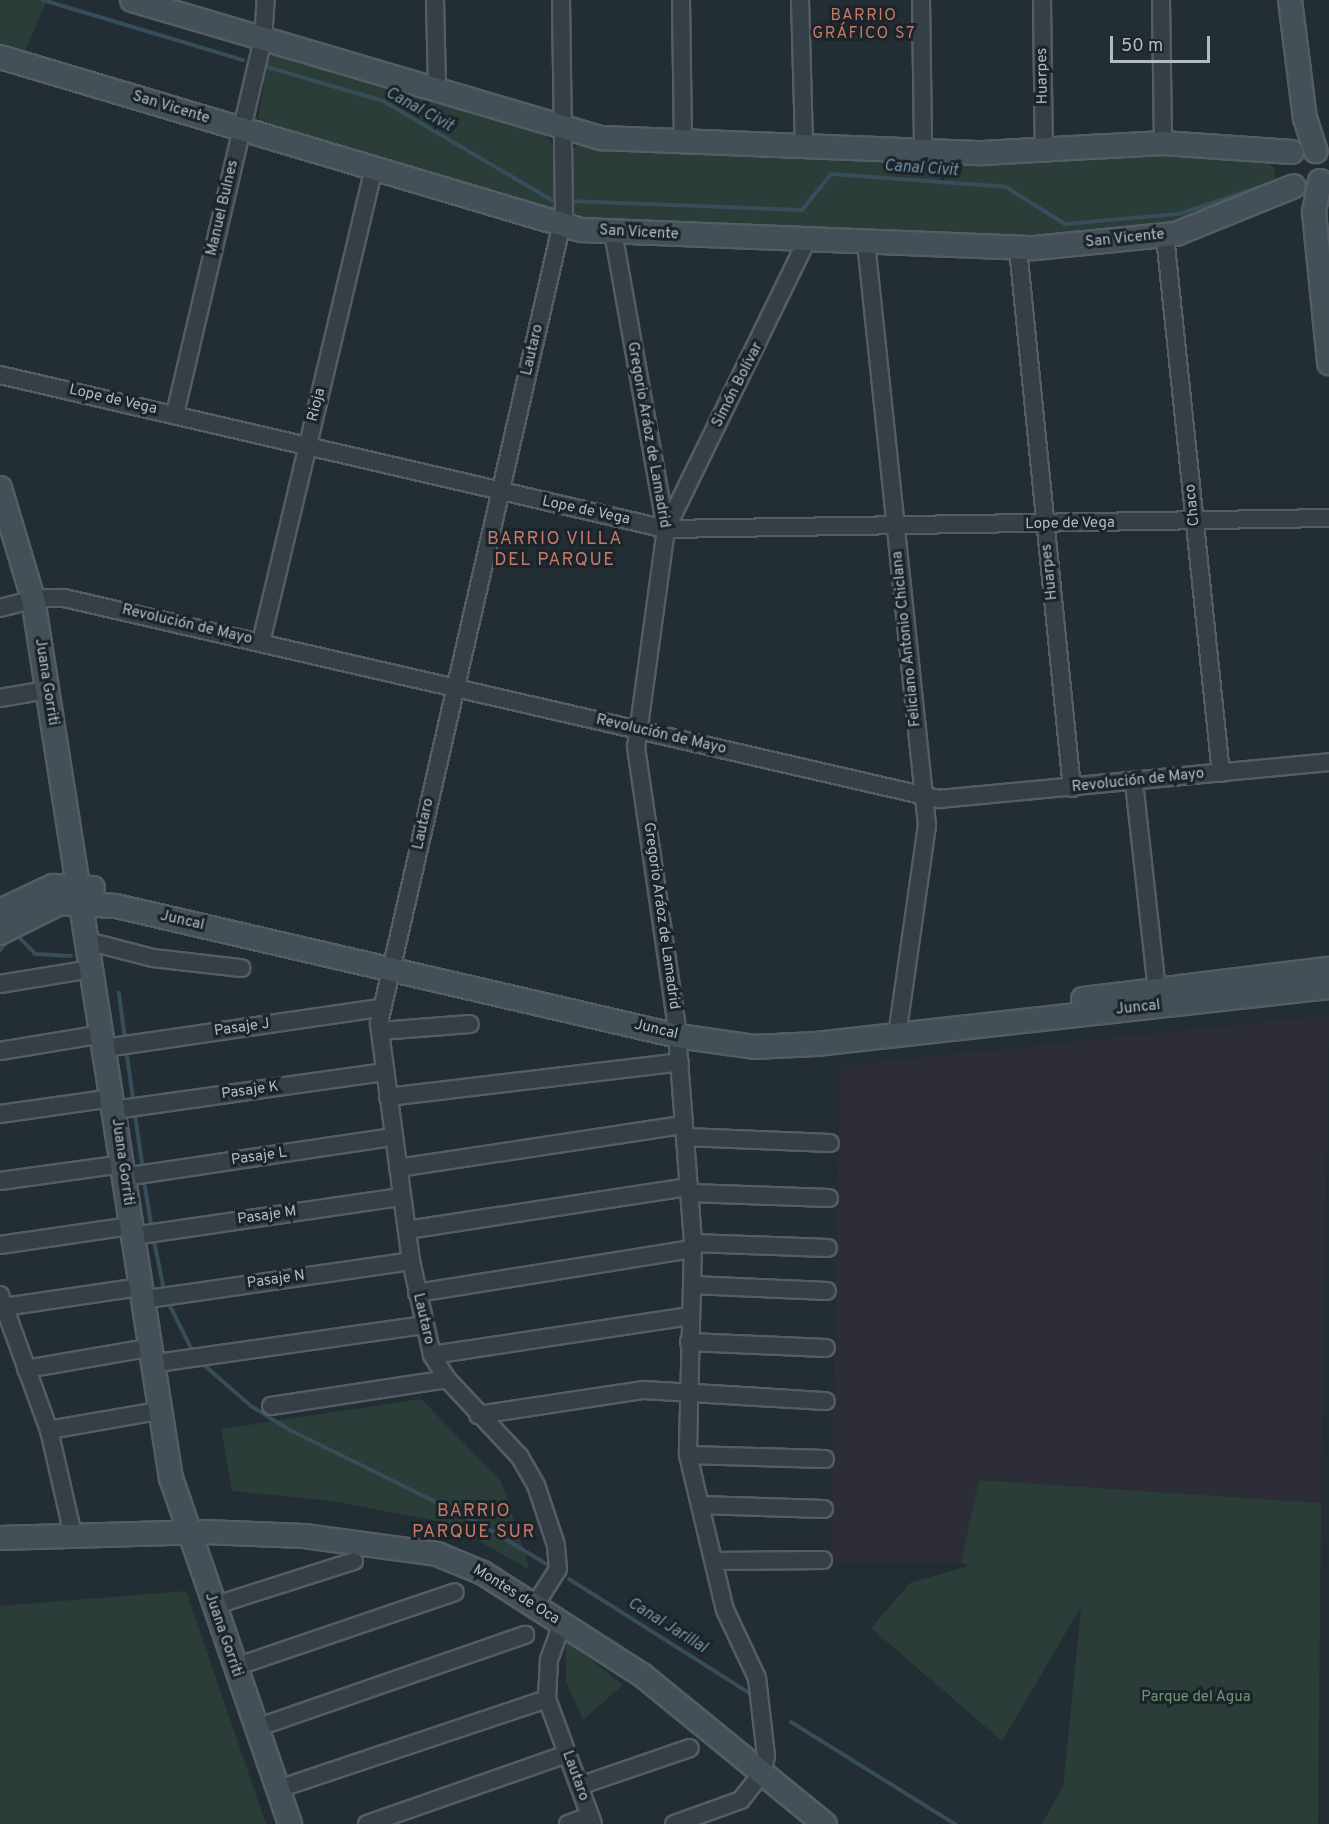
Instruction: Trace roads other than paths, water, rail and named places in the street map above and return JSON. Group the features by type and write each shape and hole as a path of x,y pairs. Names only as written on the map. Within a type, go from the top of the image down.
{"street":[{"path":"132,0 437,89 563,129 608,139 923,151 1044,153 1163,143 1310,153 1324,165 1324,179 1314,212 1325,279 1329,363"},
{"name":"Manuel Bulnes","path":"175,414 263,39 266,0"},
{"path":"435,0 437,89"},
{"name":"Lautaro","path":"535,1605 558,1569 556,1545 536,1485 520,1457 478,1415 447,1379 432,1355 423,1324 401,1197 380,1030 380,1008 393,962 454,686 561,227 563,129 561,0"},
{"path":"681,0 683,142"},
{"path":"800,0 804,147"},
{"path":"921,0 923,151"},
{"name":"Huarpes","path":"1042,0 1044,153"},
{"path":"1161,0 1163,143"},
{"path":"1290,0 1310,153"},
{"name":"San Vicente","path":"0,57 561,227 613,232 1018,248 1165,236 1295,187"},
{"path":"1310,153 1283,170 1314,212"},
{"name":"Rioja","path":"261,642 374,169"},
{"path":"1295,187 1309,188 1324,179"},
{"name":"Gregorio Aráoz de Lamadrid","path":"613,232 666,529 636,747 680,1062 693,1246 687,1395 688,1455 725,1610 763,1700 766,1756 762,1773"},
{"name":"Chaco","path":"1165,236 1221,773"},
{"name":"Simón Bolívar","path":"666,529 807,240"},
{"name":"Feliciano Antonio Chiclana","path":"866,242 927,825 897,1027"},
{"name":"Huarpes","path":"1018,248 1072,788"},
{"name":"Lope de Vega","path":"0,375 308,444 500,492 666,529 1045,525 1329,518"},
{"name":"Juana Gorriti","path":"0,488 5,520 33,599 80,894 93,959 149,1356 176,1499 290,1824"},
{"name":"Revolución de Mayo","path":"0,608 33,599 64,598 454,686 923,796 955,799 1329,762"},
{"path":"0,698 47,690"},
{"path":"1134,783 1158,998"},
{"name":"Juncal","path":"0,911 32,893 80,894 393,962 677,1028 763,1033 897,1027 1158,998 1329,987"},
{"name":"Juncal","path":"0,933 46,907 80,894 116,906 393,962"},
{"path":"93,959 100,923 116,906"},
{"path":"0,984 93,959 153,958 241,968"},
{"name":"Juncal","path":"1158,998 1329,969"},
{"name":"Pasaje J","path":"0,1051 380,1008"},
{"path":"380,1030 470,1024"},
{"path":"388,1097 680,1062"},
{"name":"Pasaje K","path":"0,1114 113,1104 385,1072"},
{"path":"398,1168 685,1131 830,1143"},
{"name":"Pasaje L","path":"0,1181 123,1170 393,1137"},
{"path":"407,1230 689,1190 829,1198"},
{"name":"Pasaje M","path":"0,1245 401,1197"},
{"path":"417,1293 693,1246 828,1248"},
{"name":"Pasaje N","path":"2,1301 141,1294 411,1261"},
{"path":"692,1286 827,1291"},
{"path":"2,1301 49,1430 73,1535"},
{"path":"432,1355 690,1316"},
{"path":"26,1368 423,1324"},
{"path":"689,1342 826,1348"},
{"path":"271,1406 447,1379"},
{"path":"478,1415 644,1390 687,1395 826,1401"},
{"path":"49,1430 158,1411"},
{"path":"688,1455 825,1459"},
{"path":"700,1505 824,1509"},
{"name":"Montes de Oca","path":"0,1538 188,1532 304,1536 437,1554 483,1573 642,1676 825,1824"},
{"path":"714,1561 823,1560"},
{"path":"213,1606 354,1561"},
{"path":"235,1667 455,1592"},
{"name":"Lautaro","path":"562,1624 549,1659 547,1699 592,1820"},
{"path":"256,1728 525,1635"},
{"path":"278,1790 547,1699"},
{"path":"579,1786 690,1749"},
{"path":"367,1824 567,1754"},
{"path":"674,1824 741,1800 762,1773"},
{"path":"568,1824 592,1820"}],"waterway":[{"name":"Canal Civit","path":"43,0 243,60"},
{"name":"Canal Civit","path":"264,66 383,101 552,200"},
{"name":"Canal Civit","path":"569,201 802,210 831,174 1006,187 1065,224 1179,214 1274,182"},
{"name":"Canal Jarillal","path":"16,934 35,954 71,956"},
{"name":"Canal Jarillal","path":"0,950 9,939"},
{"path":"119,993 125,1039"},
{"path":"127,1056 133,1098"},
{"path":"135,1115 142,1163"},
{"path":"144,1181 151,1224"},
{"path":"154,1241 164,1290"},
{"path":"170,1306 192,1350"},
{"path":"204,1365 251,1406 290,1430 480,1524 548,1565"},
{"name":"Canal Jarillal","path":"569,1579 751,1694"},
{"name":"Canal Jarillal","path":"791,1722 955,1824"}],"district":[{"name":"BARRIO GRÁFICO S7","path":"864,25"},
{"name":"BARRIO VILLA DEL PARQUE","path":"555,551"},
{"name":"BARRIO PARQUE SUR","path":"474,1523"}],"park label":[{"name":"Parque del Agua","path":"1196,1698"}]}
